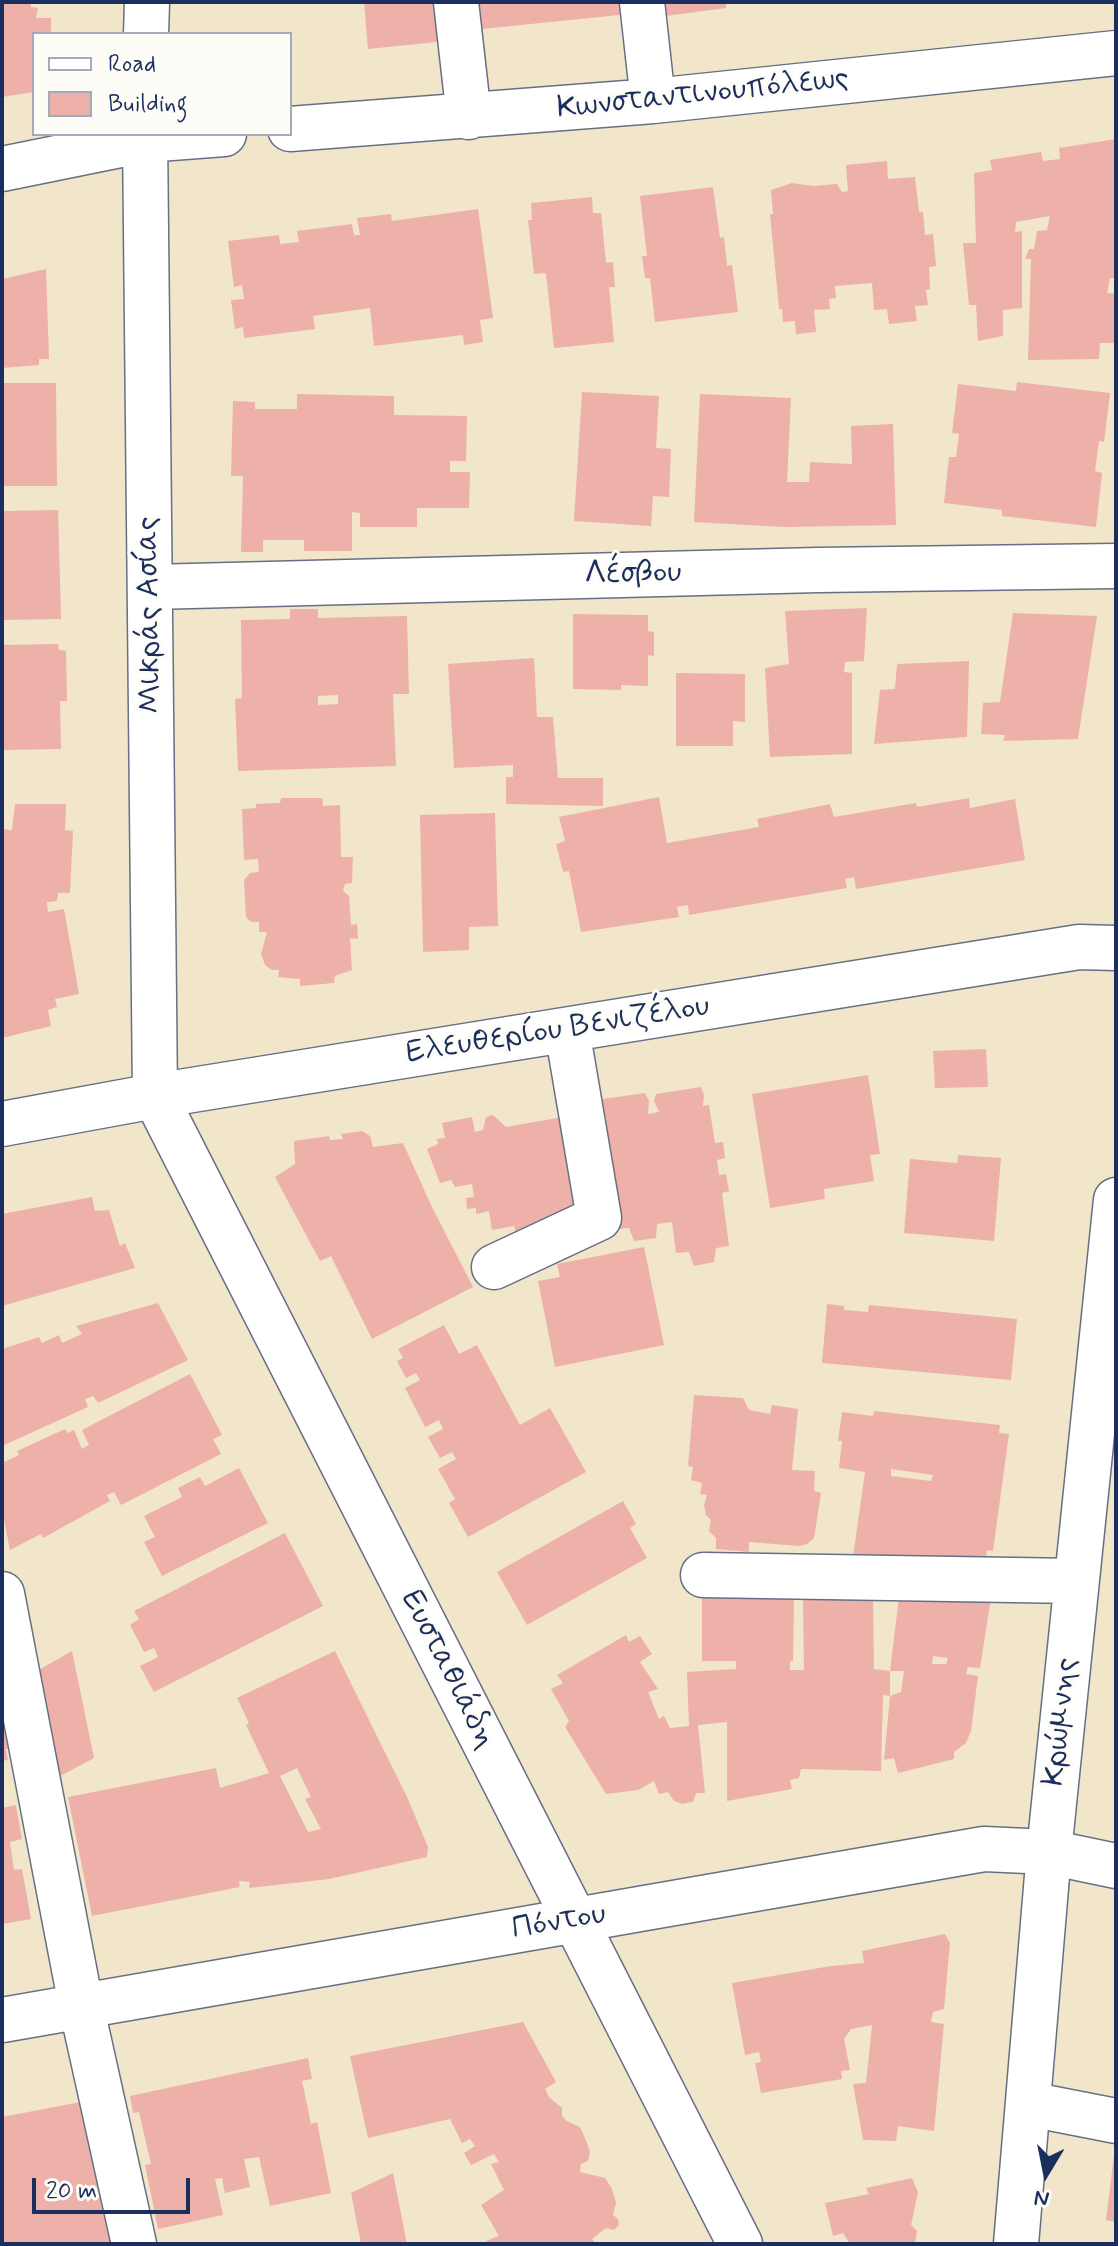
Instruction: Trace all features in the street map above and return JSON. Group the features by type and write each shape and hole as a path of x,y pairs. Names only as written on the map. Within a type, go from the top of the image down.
{"street":[{"path":"146,32 147,2"},
{"path":"456,2 469,117"},
{"path":"642,2 653,101"},
{"name":"Κωνσταντινουπόλεως","path":"292,129 653,101 1116,53"},
{"path":"2,169 145,137 171,136"},
{"name":"Μικράς Ασίας","path":"145,137 155,1096"},
{"name":"Λέσβου","path":"151,587 818,570 1116,566"},
{"name":"Ελευθερίου Βενιζέλου","path":"2,1124 155,1096 1079,947 1116,948"},
{"path":"494,1267 599,1218 567,1030"},
{"name":"Ευσταθιάδη","path":"155,1096 740,2244"},
{"name":"Κρώμνης","path":"1016,2244 1049,1852 1076,1581 1103,1453 1116,1200"},
{"path":"703,1575 1076,1581"},
{"path":"2,1594 81,2005 134,2244"},
{"name":"Πόντου","path":"2,2020 984,1849 1049,1852 1116,1866"},
{"path":"1029,2104 1116,2121"}],"building":[{"path":"2,2 31,2 31,7 38,8 36,18 51,18 51,32 32,32 32,92 2,97"},
{"path":"364,2 443,2 446,41 368,49"},
{"path":"469,2 627,2 629,14 472,30"},
{"path":"656,2 726,2 726,8 658,17"},
{"path":"1116,139 1116,278 1110,278 1107,293 1116,294 1116,343 1100,343 1099,359 1028,360 1031,259 1025,259 1029,249 1034,249 1037,231 1047,230 1050,216 1016,222 1015,232 1022,231 1022,308 1003,310 1003,336 978,341 976,305 969,305 963,243 976,243 974,173 992,170 990,160 1041,152 1043,161 1060,159 1059,148"},
{"path":"887,161 888,179 915,177 925,235 933,234 936,266 929,267 928,305 915,306 917,321 889,324 887,309 874,310 872,283 835,286 836,298 829,299 830,309 814,310 816,332 796,334 795,321 783,322 782,309 779,309 770,214 773,214 771,190 792,183 813,186 837,184 842,192 848,191 846,165"},
{"path":"713,187 720,238 724,237 727,266 732,265 738,312 655,322 650,278 645,278 642,256 647,256 640,196"},
{"path":"592,197 593,213 601,213 606,263 613,262 615,287 609,287 614,342 554,348 546,273 534,274 528,220 532,220 531,203"},
{"path":"478,209 493,318 480,320 483,342 464,345 463,335 374,346 370,308 313,316 315,329 244,338 243,327 235,329 231,300 244,299 242,285 234,287 228,241 279,235 280,244 299,242 297,231 352,224 354,235 360,235 357,218 391,214 392,221"},
{"path":"46,269 49,359 39,359 39,365 2,368 2,279"},
{"path":"1017,382 1110,393 1104,442 1099,441 1095,471 1102,473 1096,527 1002,516 1002,510 944,503 949,457 956,457 959,434 952,433 958,384 1016,391"},
{"path":"2,383 56,383 57,486 2,486"},
{"path":"582,392 659,396 656,448 671,449 669,497 653,496 651,526 574,521"},
{"path":"297,394 394,396 394,415 467,416 466,461 450,461 450,472 470,472 469,508 417,508 417,527 360,527 360,513 352,512 352,551 304,551 304,540 263,540 263,552 241,552 243,476 231,476 233,401 255,402 255,409 297,409"},
{"path":"700,394 791,398 787,482 809,482 810,462 852,464 851,426 893,424 896,525 785,527 694,522"},
{"path":"58,510 61,619 2,620 2,511"},
{"path":"867,608 864,661 845,662 844,672 852,673 852,754 770,757 765,668 789,664 785,611"},
{"path":"290,609 318,609 318,618 407,616 409,694 393,694 396,766 238,771 235,699 242,698 241,620 290,619","holes":["338,695 338,704 318,705 318,696"]},
{"path":"1013,613 1097,616 1078,739 1003,741 1005,735 981,734 983,703 1000,702"},
{"path":"573,614 648,615 648,631 654,632 654,656 648,655 648,686 621,685 621,690 573,689"},
{"path":"58,644 59,650 66,651 67,701 60,701 61,749 2,750 2,645"},
{"path":"534,658 537,717 553,717 558,778 603,778 603,806 506,804 506,777 513,777 513,765 454,768 448,664"},
{"path":"969,661 967,737 874,744 880,690 895,689 897,664"},
{"path":"676,673 745,674 745,722 733,721 733,746 676,746"},
{"path":"659,797 667,843 759,827 757,819 830,804 834,817 916,803 917,807 969,798 970,808 1015,799 1025,860 856,889 854,877 845,879 847,888 689,915 688,905 677,907 679,917 581,932 569,871 563,872 556,844 565,841 559,817"},
{"path":"281,798 322,798 323,806 340,805 341,857 353,857 352,883 345,884 343,891 349,896 351,925 357,924 358,939 350,938 352,970 335,976 334,983 300,986 300,979 278,977 279,970 265,965 261,954 267,932 259,932 259,922 251,922 246,917 244,880 250,873 259,872 258,859 244,860 242,809 256,808 256,804 280,803"},
{"path":"15,804 66,804 65,830 73,831 70,893 58,893 57,901 47,902 48,912 64,909 79,994 55,999 57,1007 48,1010 51,1026 2,1038 2,829 12,830"},
{"path":"495,813 498,926 469,927 469,950 423,952 420,815"},
{"path":"986,1049 988,1087 935,1088 933,1051"},
{"path":"868,1075 880,1154 870,1155 874,1181 824,1189 825,1199 770,1208 752,1094"},
{"path":"701,1087 703,1106 709,1105 715,1143 723,1142 725,1158 717,1160 719,1175 726,1174 729,1191 722,1193 729,1246 716,1248 714,1262 694,1266 689,1252 676,1253 672,1222 657,1224 656,1238 634,1241 629,1228 617,1229 601,1121 607,1120 603,1099 645,1093 649,1101 648,1114 659,1112 654,1101 656,1094"},
{"path":"493,1115 506,1127 568,1116 585,1214 516,1234 514,1226 492,1230 489,1211 476,1214 476,1208 467,1209 466,1198 474,1197 472,1184 455,1187 451,1180 440,1183 427,1149 438,1144 437,1139 445,1138 442,1123 472,1117 475,1132 483,1130 486,1117"},
{"path":"362,1131 370,1136 373,1147 403,1143 473,1287 372,1339 331,1256 320,1261 275,1177 295,1164 294,1141 329,1136 330,1140 343,1139 341,1134"},
{"path":"958,1155 1001,1158 994,1241 904,1233 910,1159 957,1163"},
{"path":"92,1197 95,1211 109,1210 120,1246 125,1243 135,1268 2,1306 2,1214"},
{"path":"644,1247 664,1345 555,1367 538,1281 560,1277 557,1264"},
{"path":"158,1303 188,1360 98,1403 93,1396 85,1399 88,1407 2,1446 2,1349 39,1337 42,1343 59,1335 62,1343 82,1334 76,1326"},
{"path":"827,1304 844,1306 844,1310 868,1312 869,1305 1017,1319 1011,1380 822,1363"},
{"path":"444,1325 459,1354 477,1345 520,1425 550,1408 586,1472 468,1537 449,1503 455,1499 438,1469 456,1459 452,1452 440,1458 428,1437 443,1429 439,1420 425,1427 405,1388 420,1380 416,1373 406,1378 397,1361 403,1358 398,1349"},
{"path":"190,1374 222,1435 213,1439 221,1454 121,1505 114,1492 107,1495 110,1501 43,1538 41,1534 10,1550 2,1510 2,1463 19,1455 17,1451 65,1429 68,1433 74,1430 82,1449 89,1445 82,1430"},
{"path":"694,1395 743,1398 749,1410 770,1414 772,1405 798,1409 792,1470 815,1471 814,1491 821,1493 814,1538 807,1544 749,1542 749,1552 716,1549 716,1538 709,1531 711,1520 706,1515 704,1505 707,1495 700,1494 702,1483 691,1480 693,1467 688,1466"},
{"path":"874,1411 1000,1425 999,1433 1009,1434 993,1551 987,1550 984,1572 942,1560 906,1555 905,1565 853,1557 865,1472 839,1468 842,1441 838,1441 842,1412 873,1416","holes":["891,1469 933,1475 931,1481 891,1476"]},
{"path":"239,1468 268,1523 162,1576 144,1542 155,1537 144,1516 182,1497 178,1488 200,1477 205,1486"},
{"path":"623,1501 636,1524 630,1528 647,1558 527,1625 497,1572"},
{"path":"285,1533 323,1606 154,1692 140,1666 158,1657 154,1648 144,1652 130,1625 139,1619 134,1611"},
{"path":"899,1597 991,1598 980,1668 968,1667 966,1674 978,1676 971,1731 966,1743 954,1752 954,1759 898,1773 894,1758 884,1760 890,1696 901,1692 904,1671 890,1671","holes":["933,1656 948,1658 946,1664 932,1664"]},
{"path":"702,1598 794,1599 793,1661 790,1661 790,1670 804,1670 803,1599 873,1598 874,1669 890,1671 890,1696 883,1695 881,1771 801,1769 799,1778 790,1780 792,1789 727,1801 727,1722 698,1725 705,1793 696,1793 693,1802 682,1804 674,1801 668,1792 659,1794 654,1781 638,1790 606,1794 565,1727 569,1721 551,1689 563,1683 557,1675 626,1635 629,1642 640,1636 652,1654 640,1662 658,1689 648,1692 659,1719 664,1716 670,1728 689,1726 687,1672 736,1669 736,1661 702,1661"},
{"path":"72,1651 94,1758 49,1782 28,1676"},
{"path":"335,1651 408,1799 428,1847 427,1857 329,1879 249,1888 250,1882 239,1881 240,1887 92,1916 68,1797 216,1768 220,1788 269,1773 237,1698","holes":["297,1768 311,1797 305,1799 321,1829 308,1832 280,1776"]},
{"path":"2,1691 17,1747 6,1749 8,1760 2,1761"},
{"path":"16,1805 22,1839 10,1842 14,1870 22,1869 31,1919 2,1924 2,1808"},
{"path":"945,1934 950,1943 944,2009 933,2012 931,2022 944,2024 934,2131 898,2126 896,2141 863,2140 853,2084 866,2083 872,2025 851,2029 844,2039 850,2070 841,2071 842,2079 761,2093 755,2063 761,2062 759,2052 745,2055 732,1983 864,1963 862,1951"},
{"path":"523,2022 556,2082 545,2089 549,2097 562,2108 562,2116 567,2121 580,2127 585,2138 590,2152 588,2161 581,2164 580,2172 605,2178 612,2189 616,2203 613,2215 619,2225 614,2230 606,2228 592,2239 596,2244 487,2244 486,2241 499,2236 481,2205 504,2190 491,2164 499,2162 494,2154 471,2165 464,2153 475,2146 470,2139 462,2143 450,2119 368,2138 350,2056"},
{"path":"308,2058 312,2079 302,2081 311,2124 317,2122 331,2193 270,2206 259,2157 244,2159 250,2187 225,2193 222,2178 215,2179 223,2215 158,2229 145,2165 151,2164 139,2112 133,2113 130,2096"},
{"path":"91,2100 112,2244 2,2244 2,2117"},
{"path":"1116,2155 1116,2222 1106,2220"},
{"path":"393,2173 407,2244 361,2244 351,2193"},
{"path":"912,2178 918,2192 911,2225 917,2231 915,2244 850,2244 843,2233 833,2236 825,2203 869,2194 866,2188"}]}
